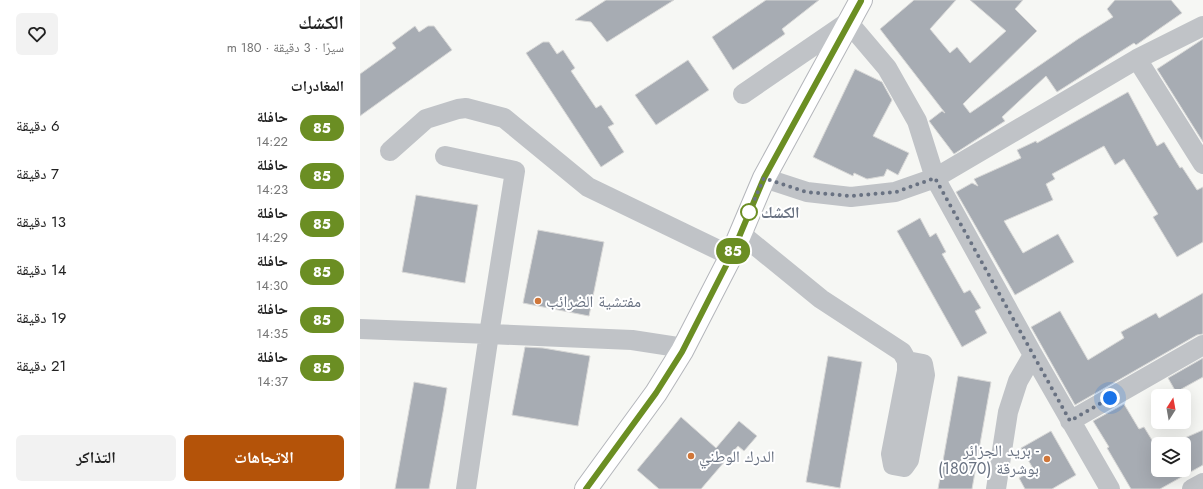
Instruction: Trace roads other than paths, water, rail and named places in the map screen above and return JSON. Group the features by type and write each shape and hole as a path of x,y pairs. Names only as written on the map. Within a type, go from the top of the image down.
{"main road":[{"path":"586,489 656,393 684,348 731,256 764,178 848,22 862,0"}],"street":[{"path":"743,94 848,22 887,68 917,121 935,178 1070,421 1110,489"},
{"path":"764,178 806,192 851,196 896,192 935,178 1137,59 1203,26"},
{"path":"1137,59 1203,164"},
{"path":"390,151 426,119 458,109 466,108 504,118 588,187 731,256"},
{"path":"445,156 515,171 466,489"},
{"path":"740,234 821,299 902,352 907,361"},
{"path":"360,329 632,340 684,348"},
{"path":"1070,421 1203,344"},
{"path":"996,489 1008,412 1018,381 1033,355"},
{"path":"1192,489 1203,483"}],"place":[{"name":"الكشك","path":"749,212"},
{"name":"مفتشية الضرائب","path":"538,301"},
{"name":"الدرك الوطني","path":"691,456"},
{"name":"بريد الجزائر - بوشرقة (18070)","path":"1047,459"}]}
